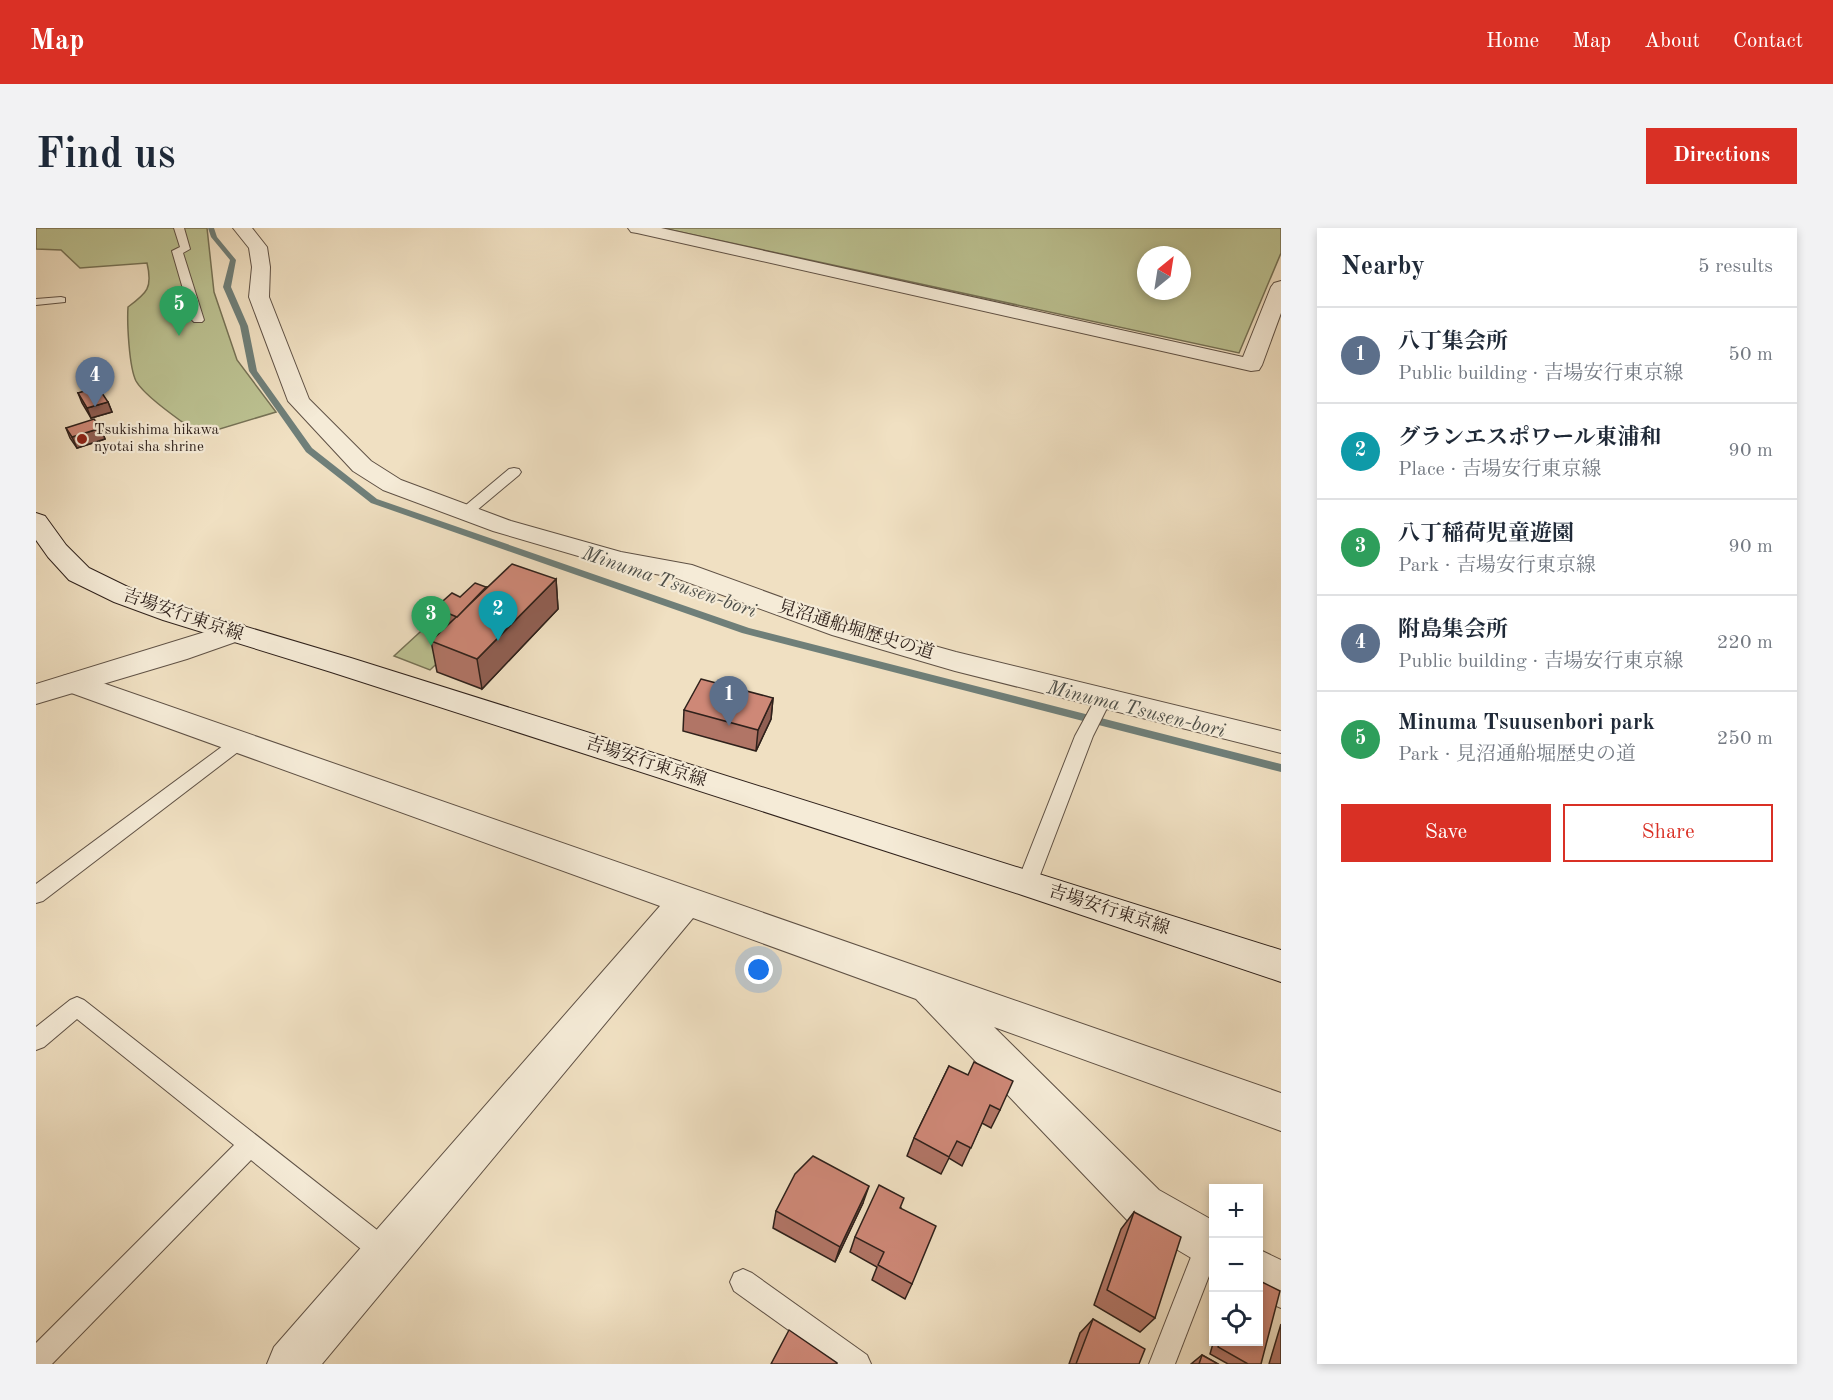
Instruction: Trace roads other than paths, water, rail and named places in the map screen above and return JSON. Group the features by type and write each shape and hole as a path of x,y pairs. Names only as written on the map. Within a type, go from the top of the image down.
{"street":[{"name":"見沼通船堀歴史の道","path":"242,228 258,247 261,267 259,297 299,401 362,466 401,490 465,513 618,559 682,571 842,629 956,661 1281,742"},
{"path":"637,228 1251,364 1281,287"},
{"name":"吉場安行東京線","path":"36,521 57,551 79,574 124,596 1281,966"},
{"path":"36,694 234,632"},
{"path":"74,683 1281,1112"},
{"path":"291,1364 686,902"},
{"path":"926,984 1143,1205 1209,1243"},
{"path":"1263,1275 1281,1285"}],"lane":[{"path":"179,228 186,249 177,251 198,320"},
{"path":"36,302 61,300"},
{"path":"465,513 514,472"},
{"path":"1027,883 1084,736 1104,698"},
{"path":"36,895 241,741"},
{"path":"36,1040 77,1006 386,1253"},
{"path":"36,1362 250,1145"},
{"path":"1162,1364 1209,1249"},
{"path":"742,1282 858,1364"}],"waterway":[{"name":"Minuma Tsusen-bori","path":"211,228 214,237 233,260 227,287 244,326 253,371 309,450 374,501 746,631 1281,768"}],"place":[{"name":"Minuma Tsuusenbori park","path":"179,336"},
{"name":"附島集会所","path":"95,407"},
{"name":"Tsukishima hikawa nyotai sha shrine","path":"82,439"},
{"name":"グランエスポワール東浦和","path":"498,641"},
{"name":"八丁稲荷児童遊園","path":"431,646"},
{"name":"八丁集会所","path":"729,726"}]}
